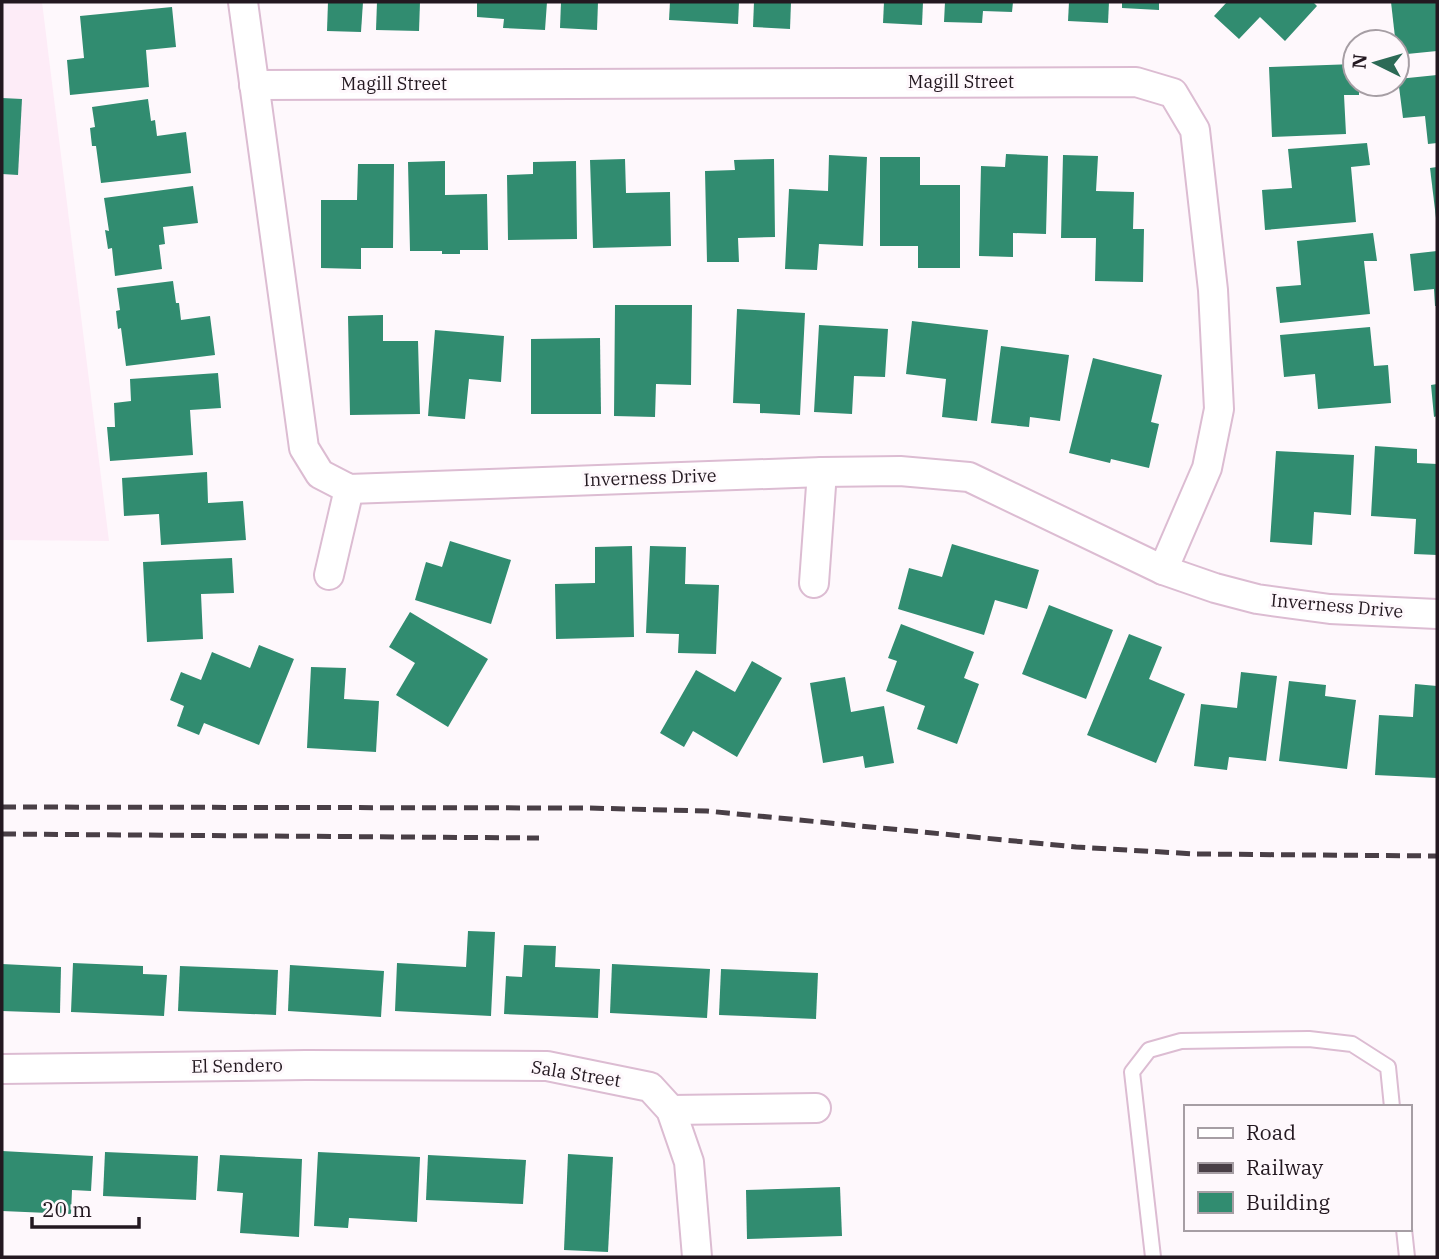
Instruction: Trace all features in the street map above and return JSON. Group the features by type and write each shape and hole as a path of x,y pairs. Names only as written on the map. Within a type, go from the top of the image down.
{"street":[{"path":"243,2 304,448 320,474 349,489 329,575"},
{"name":"Magill Street","path":"254,85 1136,82 1173,93 1195,130 1213,290 1219,409 1208,468 1163,570"},
{"name":"Inverness Drive","path":"349,489 822,472 900,471 969,477 1163,570 1215,588 1257,599 1330,609 1437,614"},
{"path":"814,583 822,472"},
{"name":"El Sendero","path":"2,1069 472,1066"},
{"name":"Sala Street","path":"472,1066 547,1066 650,1087 671,1110 689,1162 697,1257"},
{"path":"671,1110 816,1108"}],"lane":[{"path":"1153,1257 1132,1072 1149,1050 1181,1041 1309,1039 1352,1044 1388,1067 1392,1105"},
{"path":"1404,1231 1407,1257"}],"shaded area":[{"path":"2,2 42,2 109,541 2,540"}],"building":[{"path":"328,2 363,2 361,32 327,31"},
{"path":"377,2 420,2 419,31 376,30"},
{"path":"477,2 547,2 545,30 503,28 504,19 477,17"},
{"path":"561,2 598,2 597,30 560,28"},
{"path":"670,2 739,2 738,24 669,20"},
{"path":"754,2 791,2 790,29 753,27"},
{"path":"884,2 923,2 922,25 883,23"},
{"path":"945,2 1013,2 1012,12 983,11 982,23 944,22"},
{"path":"1069,2 1109,2 1108,23 1068,21"},
{"path":"1122,2 1159,2 1159,10 1122,8"},
{"path":"1227,2 1313,2 1317,6 1285,41 1260,17 1239,39 1214,16"},
{"path":"1391,2 1437,2 1437,51 1411,54 1411,28 1394,28"},
{"path":"172,7 176,47 146,50 149,87 70,95 67,60 84,58 80,16"},
{"path":"1341,64 1341,98 1344,98 1346,134 1272,137 1269,67"},
{"path":"1437,75 1437,143 1428,144 1425,116 1403,118 1400,98 1411,98 1411,78"},
{"path":"2,98 22,99 18,175 2,174"},
{"path":"148,99 151,121 155,120 157,136 186,132 191,173 101,183 96,146 92,146 90,128 95,127 92,107"},
{"path":"1367,143 1370,165 1351,167 1356,222 1265,230 1262,190 1292,188 1288,149"},
{"path":"1006,154 1048,156 1046,234 1013,233 1013,257 979,256 981,166 1005,167"},
{"path":"829,155 867,157 863,246 819,244 817,270 785,269 789,189 828,191"},
{"path":"1063,155 1098,156 1096,191 1134,192 1133,229 1144,229 1143,282 1095,281 1096,238 1061,238"},
{"path":"880,157 920,157 920,185 960,185 960,268 918,268 918,246 880,246"},
{"path":"625,159 626,193 670,192 671,246 593,248 590,160"},
{"path":"774,159 775,237 738,238 739,262 707,262 705,171 735,170 734,160"},
{"path":"445,161 445,195 487,194 488,250 460,250 460,254 410,251 408,162"},
{"path":"576,161 577,239 508,240 507,175 533,174 533,162"},
{"path":"358,164 394,164 393,248 361,248 361,269 321,268 321,200 357,200"},
{"path":"1437,167 1437,218 1436,218 1430,168"},
{"path":"193,186 198,223 163,227 165,244 159,245 162,269 115,276 112,248 108,249 105,230 109,231 104,198"},
{"path":"1373,233 1377,261 1364,261 1370,314 1280,323 1276,287 1301,285 1297,241"},
{"path":"1437,251 1435,306 1434,289 1414,291 1410,254"},
{"path":"173,281 181,320 210,316 215,355 126,366 121,328 118,329 116,311 120,310 117,288"},
{"path":"615,305 692,305 691,385 656,384 655,417 614,416"},
{"path":"737,309 805,313 800,415 760,413 760,404 733,403"},
{"path":"383,315 383,341 418,341 420,414 350,415 348,316"},
{"path":"912,321 988,330 977,421 942,417 946,379 906,374"},
{"path":"819,325 888,329 885,377 854,376 852,414 814,412"},
{"path":"1370,327 1374,366 1388,365 1391,403 1318,409 1315,374 1284,377 1280,335"},
{"path":"435,330 504,336 501,382 469,379 465,419 428,416"},
{"path":"600,338 601,414 531,414 531,339"},
{"path":"1001,346 1069,355 1060,421 1030,417 1029,427 991,423"},
{"path":"1093,358 1162,375 1151,422 1159,424 1149,468 1111,459 1110,463 1069,453"},
{"path":"218,373 221,408 190,410 193,455 110,461 107,427 115,427 114,403 131,401 130,379"},
{"path":"1437,384 1437,416 1434,417 1431,385"},
{"path":"1375,446 1417,449 1417,463 1437,464 1437,555 1414,554 1416,519 1371,516"},
{"path":"1276,451 1354,455 1351,515 1314,512 1312,545 1270,542"},
{"path":"207,472 208,503 243,501 246,540 161,545 159,514 124,516 122,478"},
{"path":"450,541 511,560 491,624 415,600 426,562 442,567"},
{"path":"952,544 1039,570 1027,609 995,600 984,635 898,609 909,568 942,577"},
{"path":"632,546 634,637 556,639 555,584 595,583 595,547"},
{"path":"650,546 686,547 685,584 719,585 716,654 678,653 679,634 646,633"},
{"path":"232,558 234,593 201,594 203,639 147,642 143,562"},
{"path":"1049,605 1113,630 1086,699 1022,674"},
{"path":"410,612 488,659 448,727 396,695 415,663 389,647"},
{"path":"901,624 974,652 964,678 979,684 957,744 917,729 925,706 886,691 897,661 888,658"},
{"path":"1129,634 1162,647 1149,679 1185,694 1156,763 1087,735"},
{"path":"259,645 294,659 259,745 204,723 199,735 177,726 184,706 170,700 181,672 201,680 212,652 250,668"},
{"path":"752,661 782,678 737,757 693,731 684,747 660,733 696,670 735,692"},
{"path":"311,667 346,668 344,699 379,701 376,752 307,748"},
{"path":"1241,672 1277,676 1266,761 1229,757 1227,770 1194,766 1201,704 1237,708"},
{"path":"845,677 851,712 884,706 894,763 865,768 863,756 823,763 810,683"},
{"path":"1289,681 1326,685 1325,696 1356,700 1347,769 1279,761"},
{"path":"1415,684 1437,686 1437,778 1375,775 1379,715 1413,717"},
{"path":"468,931 495,932 491,1016 395,1011 397,963 466,967"},
{"path":"524,945 556,946 555,967 600,969 598,1018 504,1014 506,976 522,977"},
{"path":"73,963 143,966 143,974 167,975 164,1016 71,1012"},
{"path":"2,964 61,967 60,1013 2,1011"},
{"path":"612,964 710,969 707,1018 610,1013"},
{"path":"290,965 384,971 381,1017 288,1011"},
{"path":"180,966 278,970 276,1015 178,1011"},
{"path":"721,969 818,973 816,1019 719,1015"},
{"path":"2,1151 93,1156 91,1191 72,1190 71,1214 2,1211"},
{"path":"105,1152 198,1156 196,1200 103,1196"},
{"path":"318,1152 420,1157 417,1222 349,1218 348,1228 314,1226"},
{"path":"568,1154 613,1157 608,1252 564,1250"},
{"path":"220,1155 302,1159 299,1237 240,1233 243,1193 217,1191"},
{"path":"428,1155 526,1160 523,1204 426,1200"},
{"path":"840,1187 842,1236 747,1239 746,1190"}],"railway":[{"path":"2,807 587,808 707,811 1076,847 1196,854 1437,856"},
{"path":"2,834 539,838"}]}
